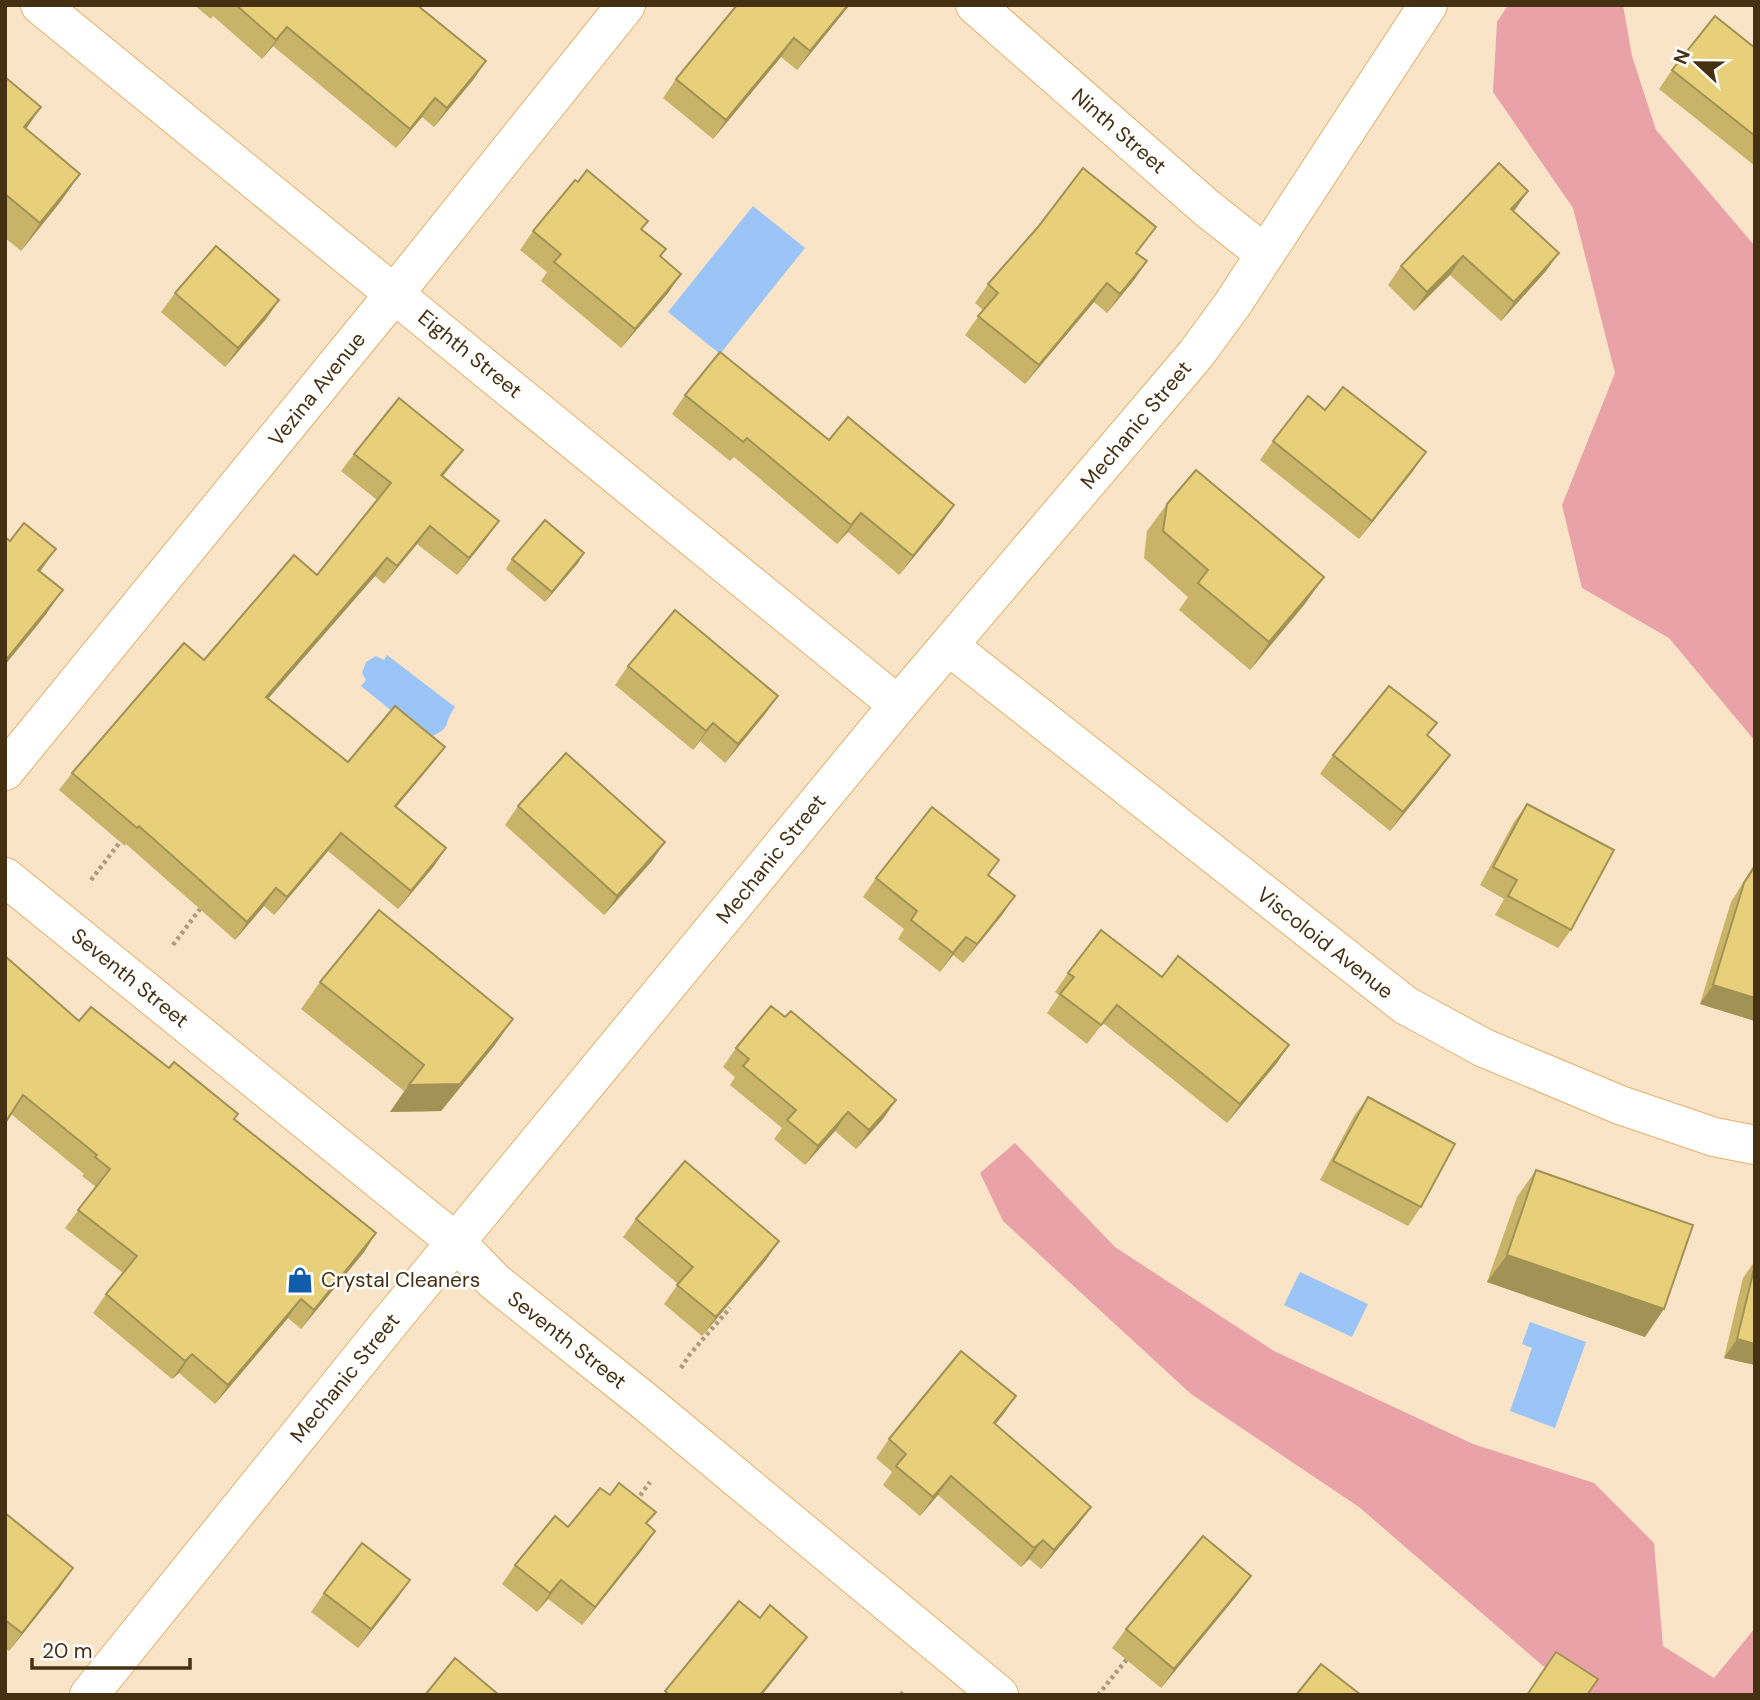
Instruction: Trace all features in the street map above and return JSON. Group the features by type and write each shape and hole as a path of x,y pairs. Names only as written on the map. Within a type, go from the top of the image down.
{"street":[{"name":"Eighth Street","path":"40,5 898,705"},
{"name":"Vezina Avenue","path":"5,771 626,5"},
{"name":"Ninth Street","path":"975,5 1208,209 1265,254"},
{"name":"Mechanic Street","path":"89,1695 381,1332 898,705 1196,354 1265,254 1428,5"},
{"name":"Viscoloid Avenue","path":"949,646 1405,1005 1484,1048 1620,1105 1714,1137 1755,1145"},
{"name":"Seventh Street","path":"5,877 457,1243 495,1282 643,1400 999,1695"}],"path":[{"path":"91,880 120,842"},
{"path":"173,945 200,909"},
{"path":"681,1368 690,1353 730,1308"},
{"path":"630,1508 650,1482"},
{"path":"1098,1695 1126,1659"}],"shaded area":[{"path":"1508,5 1623,5 1632,56 1656,130 1755,246 1755,741 1669,638 1582,588 1562,505 1615,373 1573,208 1493,92 1497,22"},
{"path":"1015,1143 1115,1247 1274,1351 1473,1444 1594,1483 1654,1543 1663,1646 1714,1678 1755,1628 1755,1695 1578,1695 1359,1507 1191,1394 1003,1221 980,1173"}],"water":[{"path":"753,206 805,248 720,354 668,312"},
{"path":"387,655 455,707 440,732 426,739 361,686 366,680 362,673 366,662 376,656 384,660"},
{"path":"1300,1272 1368,1304 1352,1337 1284,1305"},
{"path":"1530,1322 1586,1342 1555,1428 1510,1411 1532,1348 1522,1344"}],"building":[{"path":"236,5 417,5 486,61 447,108 435,98 410,129 287,27 276,40"},
{"path":"737,5 848,5 810,51 794,38 726,120 676,79"},
{"path":"1715,16 1755,48 1755,136 1672,70"},
{"path":"5,77 41,107 24,127 80,174 40,223 5,194"},
{"path":"1499,163 1528,191 1511,209 1559,253 1514,302 1463,256 1427,292 1401,266"},
{"path":"1083,168 1156,227 1136,253 1147,261 1120,294 1107,283 1039,365 978,316 998,293 988,284 1038,227"},
{"path":"587,170 648,221 641,229 666,249 660,256 681,274 635,329 554,262 561,254 533,231 575,180 578,182"},
{"path":"216,246 279,300 238,348 175,293"},
{"path":"720,352 829,440 848,417 954,505 913,556 861,513 851,525 747,438 743,442 685,395"},
{"path":"1343,387 1426,452 1372,521 1273,441 1308,396 1325,410"},
{"path":"399,398 463,450 441,475 499,521 469,558 430,526 397,566 387,558 266,697 348,762 395,706 445,747 395,806 446,848 411,891 341,833 287,897 276,888 247,922 139,826 137,828 72,773 184,643 204,660 294,555 317,575 391,483 354,454"},
{"path":"1196,470 1324,577 1269,642 1198,583 1208,570 1163,531 1167,504"},
{"path":"545,520 584,553 552,592 512,559"},
{"path":"24,523 56,549 38,570 63,590 5,661 5,537 10,541"},
{"path":"675,610 778,696 738,744 713,723 706,731 628,666"},
{"path":"1389,686 1437,723 1427,735 1450,755 1403,812 1333,755"},
{"path":"566,753 665,842 617,896 518,806"},
{"path":"1527,804 1614,850 1571,930 1508,896 1517,880 1493,867"},
{"path":"932,807 999,860 988,875 1015,896 977,944 966,937 953,953 911,920 917,911 876,878"},
{"path":"1755,866 1755,998 1713,985 1744,883"},
{"path":"379,910 513,1019 460,1084 409,1085 424,1065 320,982"},
{"path":"1101,930 1162,977 1178,956 1289,1045 1240,1104 1117,1005 1101,1025 1060,994 1074,977 1068,973"},
{"path":"5,956 79,1021 91,1007 169,1068 174,1062 238,1114 234,1119 376,1233 314,1310 301,1299 228,1385 192,1354 185,1361 106,1294 137,1256 78,1210 110,1169 95,1157 97,1155 23,1095 5,1123"},
{"path":"771,1006 785,1017 791,1011 896,1100 869,1130 848,1112 818,1146 787,1120 796,1110 743,1066 749,1059 736,1048"},
{"path":"1368,1097 1455,1144 1421,1207 1333,1161"},
{"path":"685,1161 779,1241 716,1317 677,1285 693,1267 636,1219"},
{"path":"1536,1170 1693,1225 1664,1309 1507,1255"},
{"path":"1755,1265 1755,1344 1737,1339"},
{"path":"961,1351 1016,1396 994,1423 1091,1507 1054,1550 1043,1540 1034,1548 951,1476 933,1497 896,1466 906,1454 889,1439"},
{"path":"619,1483 656,1512 646,1523 655,1531 595,1607 561,1580 550,1593 515,1565 555,1516 568,1527 600,1488 610,1495"},
{"path":"5,1513 73,1568 22,1633 5,1620"},
{"path":"1203,1536 1251,1576 1174,1669 1126,1629"},
{"path":"362,1543 410,1580 371,1629 324,1593"},
{"path":"739,1601 760,1618 770,1605 807,1637 760,1695 670,1695 665,1691"},
{"path":"1556,1652 1598,1679 1587,1695 1527,1695"},
{"path":"455,1658 499,1695 425,1695"},
{"path":"1321,1664 1361,1695 1296,1695"}],"place":[{"name":"Crystal Cleaners","path":"300,1280"}]}
